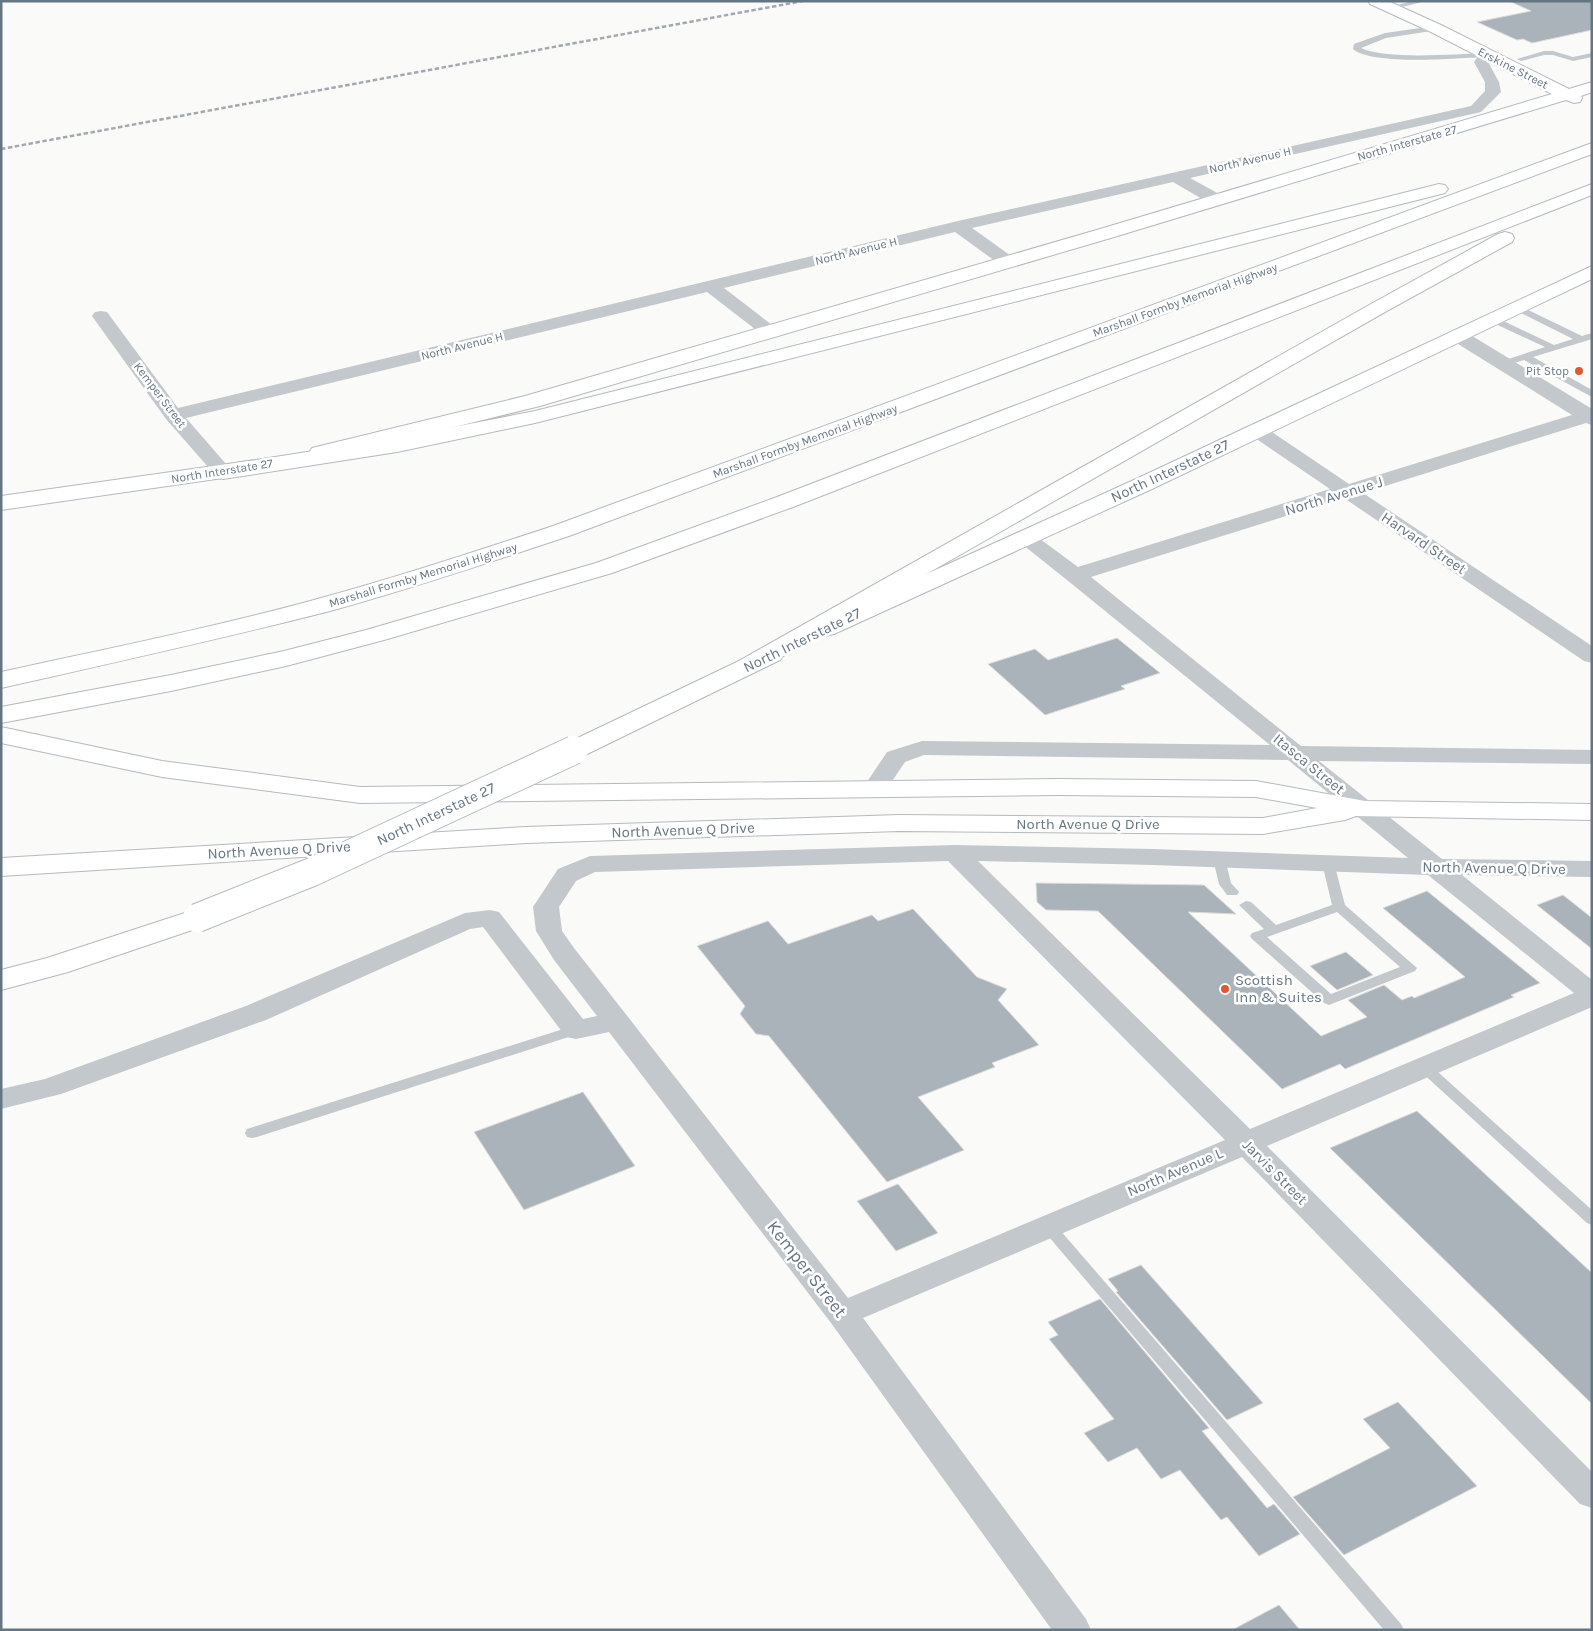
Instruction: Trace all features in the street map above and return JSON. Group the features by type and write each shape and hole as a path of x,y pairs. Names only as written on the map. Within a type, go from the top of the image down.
{"main road":[{"name":"Erskine Street","path":"1376,1 1435,28 1592,106"},
{"name":"Erskine Street","path":"1435,28 1521,59 1591,88"},
{"name":"North Interstate 27","path":"1,503 222,472 308,456 532,401 1008,262 1591,88"},
{"path":"222,472 397,446 535,417 1438,189 1592,147"},
{"name":"Marshall Formby Memorial Highway","path":"1,680 324,605 430,574 561,531 1592,147"},
{"path":"746,667 1369,312 1589,191"},
{"path":"1,715 171,683 286,658 375,635 604,568 785,502 1589,191"},
{"name":"North Interstate 27","path":"1,980 57,965 197,918 312,872 574,750 880,603 1144,484 1592,272"},
{"name":"North Avenue Q Drive","path":"1,735 162,769 360,795 875,788 1256,789 1365,809 1592,812"},
{"name":"North Avenue Q Drive","path":"1,866 526,835 879,823 1263,826 1365,809"}],"street":[{"name":"North Avenue H","path":"174,415 958,226 1476,109 1493,92 1492,82 1481,62 1486,55"},
{"path":"1176,177 1215,199"},
{"path":"958,226 1008,262"},
{"path":"711,286 770,332"},
{"name":"Kemper Street","path":"101,316 174,415 222,472"},
{"path":"1457,335 1590,417"},
{"name":"North Avenue J","path":"1075,575 1590,417"},
{"name":"Harvard Street","path":"1256,430 1592,656"},
{"name":"Itasca Street","path":"1025,538 1075,575 1592,995"},
{"path":"875,788 896,756 922,748 1592,757"},
{"name":"North Avenue Q Drive","path":"546,907 567,875 590,864 616,862 955,853 1219,859 1435,867 1592,869"},
{"name":"Jarvis Street","path":"955,853 1245,1142 1592,1494"},
{"name":"Kemper Street","path":"546,907 549,931 564,954 842,1314 1073,1630"},
{"path":"1,1099 52,1087 256,1013 465,921 477,918 490,918 576,1030 616,1021"},
{"name":"North Avenue L","path":"842,1314 1592,995"}],"lane":[{"path":"1390,8 1423,1"},
{"path":"1435,28 1379,38 1357,46 1357,49 1367,54 1422,56 1486,55"},
{"path":"1521,59 1544,53 1553,53 1573,59 1592,55"},
{"path":"1422,56 1428,64"},
{"path":"1516,308 1581,339"},
{"path":"1492,319 1554,348"},
{"path":"1502,364 1592,336"},
{"path":"1525,357 1590,392"},
{"path":"1219,859 1225,884 1232,892"},
{"path":"1328,863 1338,907 1410,968 1329,1000 1257,936 1338,907"},
{"path":"1246,905 1274,930"},
{"path":"252,1133 576,1030"},
{"path":"1424,1067 1592,1219"},
{"path":"1048,1226 1395,1630"}],"building":[{"path":"1509,1 1592,1 1592,30 1532,43 1523,39 1517,40 1477,22 1531,11"},
{"path":"1117,638 1160,673 1121,686 1125,689 1045,715 988,664 1035,649 1048,660"},
{"name":"Scottish Inn & Suites","path":"1036,883 1204,885 1236,914 1188,912 1321,1036 1367,1017 1348,1000 1384,985 1402,1000 1412,996 1414,998 1465,977 1383,908 1427,891 1540,983 1511,995 1514,997 1345,1069 1340,1064 1282,1089 1098,911 1046,910 1037,902"},
{"path":"1563,895 1592,918 1592,949 1537,905"},
{"path":"913,909 977,977 1007,989 998,1000 1039,1045 992,1063 995,1067 918,1097 964,1150 887,1182 769,1036 756,1034 740,1014 745,1006 697,946 768,921 788,944 872,915 878,921"},
{"path":"1346,952 1373,975 1337,990 1310,966"},
{"path":"583,1092 635,1166 524,1210 474,1132"},
{"path":"1417,1111 1592,1273 1592,1404 1330,1148"},
{"path":"898,1184 938,1233 896,1251 857,1201"},
{"path":"1141,1265 1263,1403 1227,1420 1116,1292 1118,1291 1108,1279"},
{"path":"1100,1299 1209,1428 1202,1431 1267,1508 1274,1504 1300,1534 1259,1556 1227,1517 1221,1520 1180,1470 1161,1479 1137,1448 1108,1462 1084,1433 1114,1419 1049,1339 1058,1335 1048,1322"},
{"path":"1398,1402 1477,1486 1344,1555 1293,1497 1390,1448 1363,1419"},
{"path":"1279,1605 1300,1630 1232,1630"}],"railway":[{"path":"1,149 803,1"}],"place":[{"name":"Pit Stop","path":"1579,371"},
{"name":"Scottish Inn & Suites","path":"1225,989"}]}
